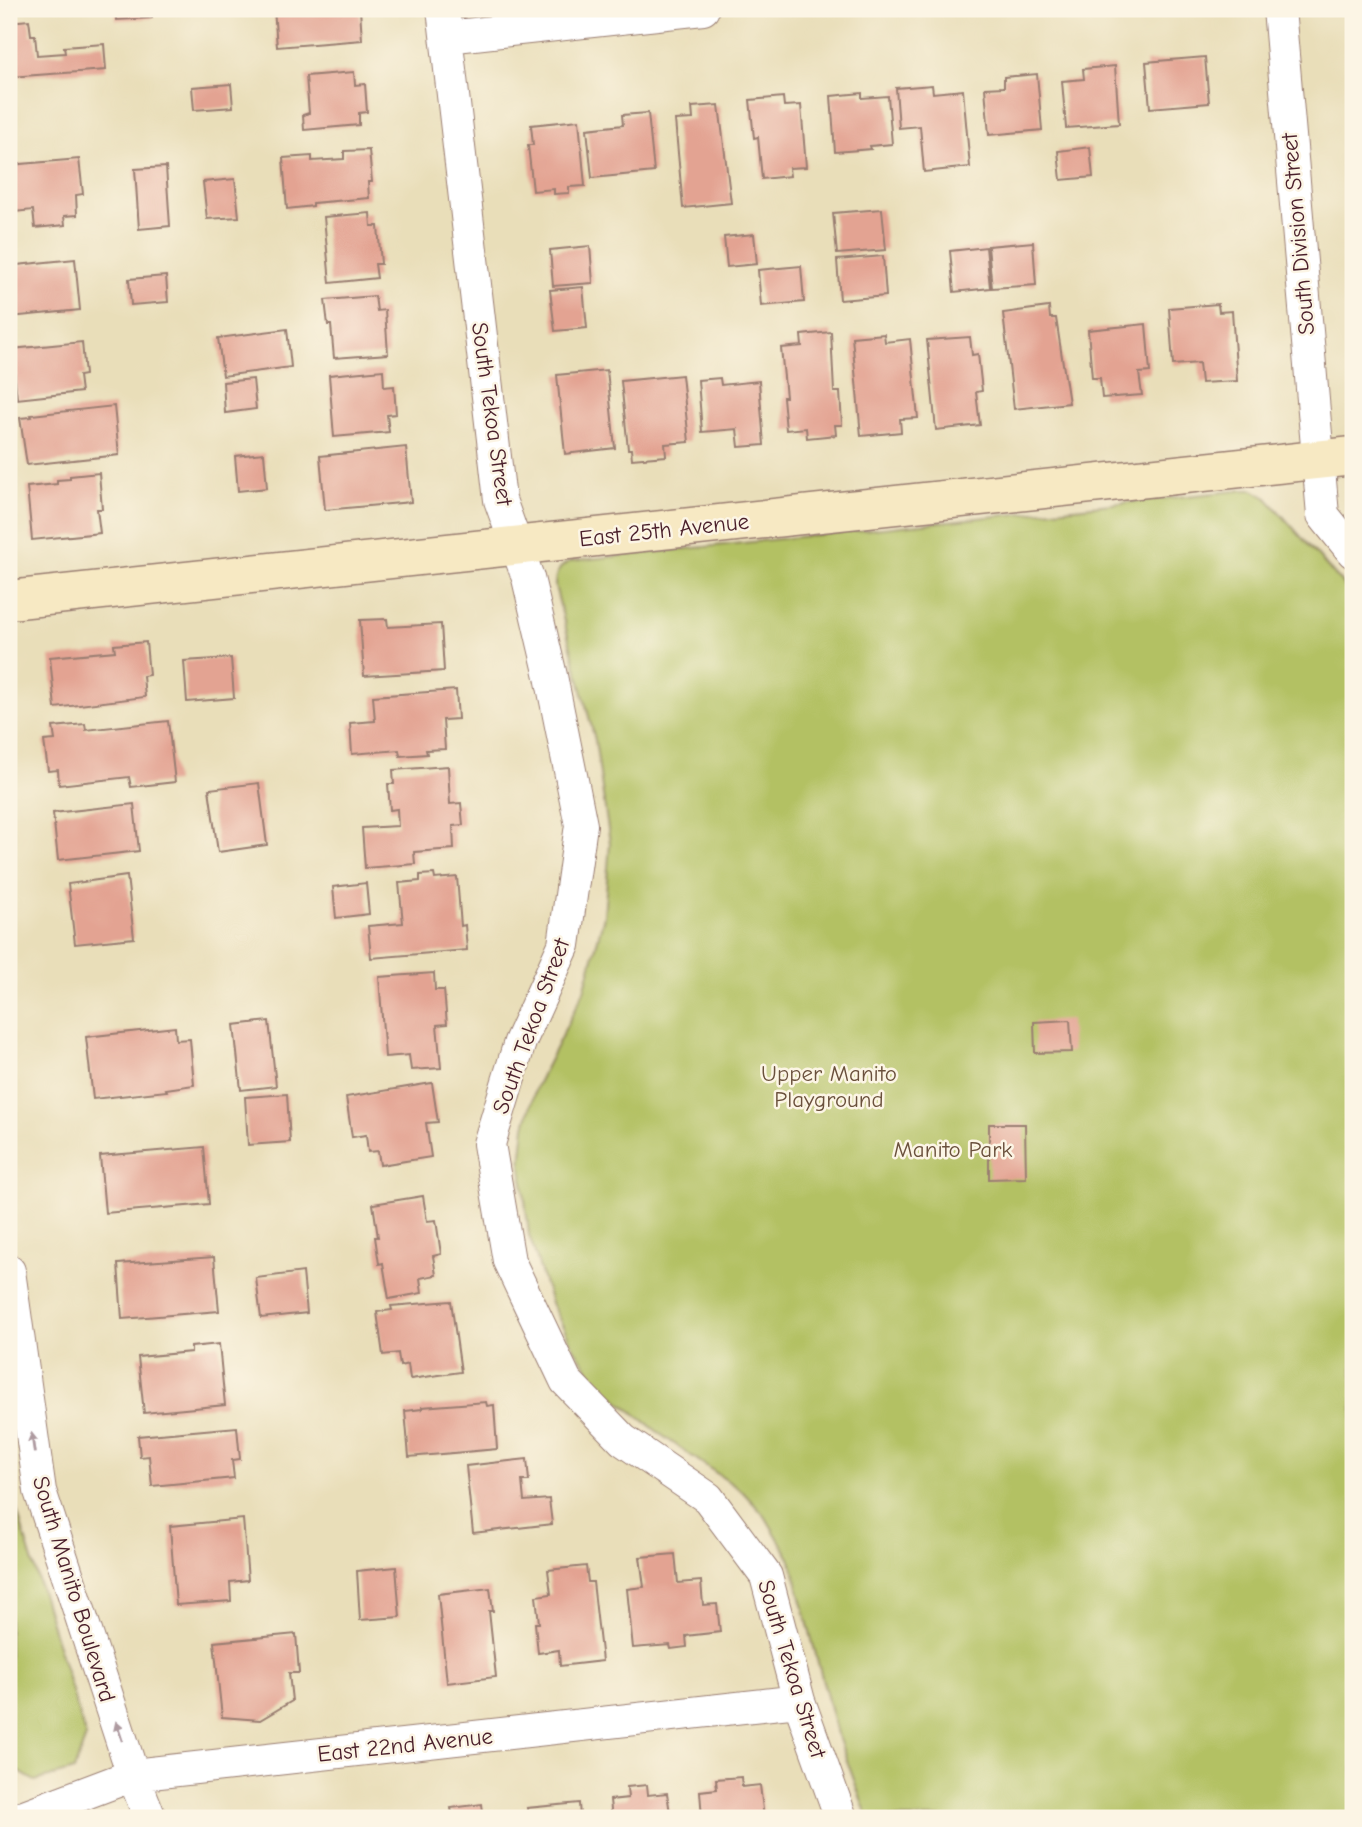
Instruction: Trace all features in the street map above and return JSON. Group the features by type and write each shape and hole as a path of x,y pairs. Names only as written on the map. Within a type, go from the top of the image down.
{"street":[{"path":"445,23 703,9"},
{"name":"South Division Street","path":"1279,9 1336,457 1323,515 1353,552"},
{"name":"South Tekoa Street","path":"445,23 500,500 528,578 581,825 564,946 520,1042 489,1144 509,1261 566,1381 623,1440 708,1498 766,1576 799,1700 841,1818"},
{"name":"East 25th Avenue","path":"9,600 1336,457"},
{"name":"South Manito Boulevard","path":"9,1271 40,1490 133,1775 150,1818"},
{"name":"East 22nd Avenue","path":"19,1818 133,1775 799,1700"}],"green space":[{"name":"Manito Park","path":"1253,490 1267,498 1353,596 1353,1818 868,1818 836,1731 791,1560 765,1516 742,1491 663,1436 600,1386 574,1348 551,1303 529,1235 521,1165 525,1126 536,1087 584,991 604,916 610,843 595,740 555,586 556,577 561,568 571,561"},
{"path":"9,1456 16,1508 86,1737 74,1770 35,1781 9,1766"}],"building":[{"path":"116,9 152,9 152,18 116,20"},
{"path":"274,9 360,9 362,40 277,47"},
{"path":"29,20 31,35 35,35 37,55 65,53 64,47 104,44 106,70 9,77 9,22"},
{"path":"1205,57 1209,103 1150,108 1146,62"},
{"path":"1115,66 1119,124 1066,128 1062,81 1084,79 1083,69"},
{"path":"354,72 355,85 365,84 367,112 359,113 359,125 304,130 303,115 309,113 306,76"},
{"path":"1037,74 1042,130 989,135 985,88 1004,87 1004,77"},
{"path":"231,84 233,107 194,110 192,87"},
{"path":"932,85 933,93 963,90 970,167 924,172 920,126 899,128 896,88"},
{"path":"862,93 862,98 888,96 892,144 835,152 831,96"},
{"path":"783,97 784,106 801,105 806,167 789,168 790,176 762,179 758,137 754,138 750,100"},
{"path":"719,105 731,203 683,208 675,120 693,119 692,107"},
{"path":"648,113 654,172 592,178 587,129 623,125 622,115"},
{"path":"579,120 585,186 569,187 569,193 554,194 554,189 533,191 528,145 533,145 531,125"},
{"path":"1090,147 1093,177 1061,180 1058,151"},
{"path":"369,150 372,182 368,182 369,198 313,203 313,206 287,209 283,158 312,156 312,161 344,159 344,151"},
{"path":"79,159 83,194 76,195 77,215 64,216 65,225 35,228 33,210 14,212 10,165"},
{"path":"166,167 170,226 139,229 135,169"},
{"path":"235,179 239,217 207,219 203,182"},
{"path":"882,209 886,250 837,254 833,213"},
{"path":"370,213 371,226 378,226 381,264 375,264 377,278 330,283 324,217"},
{"path":"754,234 757,264 727,267 724,237"},
{"path":"1033,242 1036,285 992,288 988,246"},
{"path":"590,246 593,283 553,286 550,250"},
{"path":"986,247 990,288 954,292 950,251"},
{"path":"883,256 886,296 840,300 837,260"},
{"path":"75,259 80,310 10,317 9,272 17,272 17,265"},
{"path":"801,266 804,302 761,306 758,270"},
{"path":"166,276 168,302 131,305 129,279"},
{"path":"583,287 587,328 555,331 550,290"},
{"path":"375,296 377,311 385,310 388,354 334,358 325,300"},
{"path":"1218,304 1219,312 1232,311 1237,381 1201,383 1199,363 1173,365 1169,308"},
{"path":"1049,307 1050,318 1056,318 1069,403 1014,409 1003,313"},
{"path":"1146,324 1150,372 1139,373 1142,395 1102,398 1100,378 1092,378 1088,330"},
{"path":"287,329 291,367 223,376 218,338"},
{"path":"831,332 834,392 840,392 842,425 835,425 836,435 807,438 806,428 786,430 781,348 802,346 801,335"},
{"path":"884,334 885,342 910,339 918,418 900,419 901,432 861,436 852,337"},
{"path":"970,337 972,355 978,354 982,391 976,392 980,425 936,430 927,340"},
{"path":"82,342 85,375 79,376 81,392 17,399 12,349"},
{"path":"383,370 384,387 394,386 396,414 387,415 389,432 334,437 329,375"},
{"path":"607,370 615,448 565,454 557,375"},
{"path":"682,375 689,442 665,444 666,456 632,459 631,449 628,449 621,381"},
{"path":"720,378 721,385 759,381 764,445 739,447 737,429 702,432 698,380"},
{"path":"253,379 256,409 225,413 223,382"},
{"path":"114,406 119,455 27,465 20,418"},
{"path":"406,447 411,502 325,510 320,456"},
{"path":"264,453 267,488 238,491 235,456"},
{"path":"99,473 102,509 97,509 100,533 32,540 27,487 57,484 57,480 70,479 70,476"},
{"path":"387,619 388,627 441,624 444,671 364,676 360,620"},
{"path":"146,642 149,675 143,676 145,697 55,708 50,657 115,651 114,645"},
{"path":"231,658 234,698 187,702 184,661"},
{"path":"456,690 458,719 443,720 445,749 426,750 427,754 400,756 399,750 352,754 350,723 375,721 373,696"},
{"path":"168,721 175,782 131,787 129,777 59,785 58,770 48,771 44,741 55,740 53,727 85,724 86,730"},
{"path":"448,766 450,804 461,803 463,825 453,826 454,849 414,852 415,864 365,868 362,828 398,826 397,809 390,810 388,784 394,784 393,770"},
{"path":"259,783 267,845 218,852 209,789"},
{"path":"134,804 139,851 58,860 53,813"},
{"path":"434,874 435,879 457,877 461,926 465,925 467,950 371,958 368,926 403,923 399,883 420,881 420,875"},
{"path":"127,876 134,938 75,944 68,884"},
{"path":"366,883 369,914 336,918 333,887"},
{"path":"434,973 435,990 444,990 447,1024 437,1025 441,1068 411,1070 409,1055 385,1057 379,977"},
{"path":"1070,1020 1072,1052 1035,1053 1034,1022"},
{"path":"269,1021 276,1086 241,1090 234,1025"},
{"path":"175,1027 176,1040 190,1039 194,1085 166,1089 167,1091 93,1099 86,1037"},
{"path":"432,1083 438,1122 426,1123 431,1157 380,1165 378,1151 368,1152 366,1135 352,1137 346,1097"},
{"path":"287,1094 290,1142 248,1145 245,1097"},
{"path":"989,1124 1025,1124 1026,1178 989,1179"},
{"path":"204,1147 209,1204 105,1213 100,1156"},
{"path":"423,1196 427,1221 436,1220 441,1254 433,1256 436,1275 420,1278 422,1293 389,1299 383,1263 379,1264 373,1204"},
{"path":"214,1257 219,1311 122,1319 118,1264"},
{"path":"303,1272 307,1313 261,1318 256,1278"},
{"path":"451,1301 461,1372 410,1379 408,1364 400,1366 398,1353 383,1355 377,1312 392,1310 391,1306"},
{"path":"219,1344 225,1405 144,1413 138,1357 191,1352 191,1347"},
{"path":"486,1402 487,1406 494,1405 497,1449 409,1457 405,1411"},
{"path":"237,1427 240,1459 232,1460 234,1478 152,1486 149,1456 140,1457 138,1436"},
{"path":"527,1459 529,1481 522,1481 524,1501 549,1499 552,1524 473,1533 466,1466"},
{"path":"243,1519 248,1580 230,1582 231,1601 176,1605 170,1526"},
{"path":"675,1554 678,1583 701,1581 703,1605 717,1604 720,1632 686,1636 687,1647 671,1649 670,1645 633,1648 627,1589 644,1587 640,1557"},
{"path":"586,1566 588,1582 593,1582 602,1661 560,1666 559,1650 538,1653 536,1596 551,1594 548,1570"},
{"path":"396,1567 400,1617 360,1620 357,1571"},
{"path":"490,1588 493,1611 489,1611 496,1677 447,1683 438,1594"},
{"path":"296,1634 299,1673 289,1673 292,1701 260,1720 222,1717 214,1642"},
{"path":"741,1777 742,1787 760,1785 764,1818 702,1818 700,1791 717,1789 716,1779"},
{"path":"647,1785 648,1795 667,1793 670,1813 675,1812 676,1818 612,1818 610,1800 628,1798 627,1787"},
{"path":"579,1803 580,1818 529,1818 527,1808"},
{"path":"482,1804 483,1813 501,1811 502,1818 453,1818 451,1808"}],"park label":[{"name":"Upper Manito Playground","path":"829,1086"}]}
